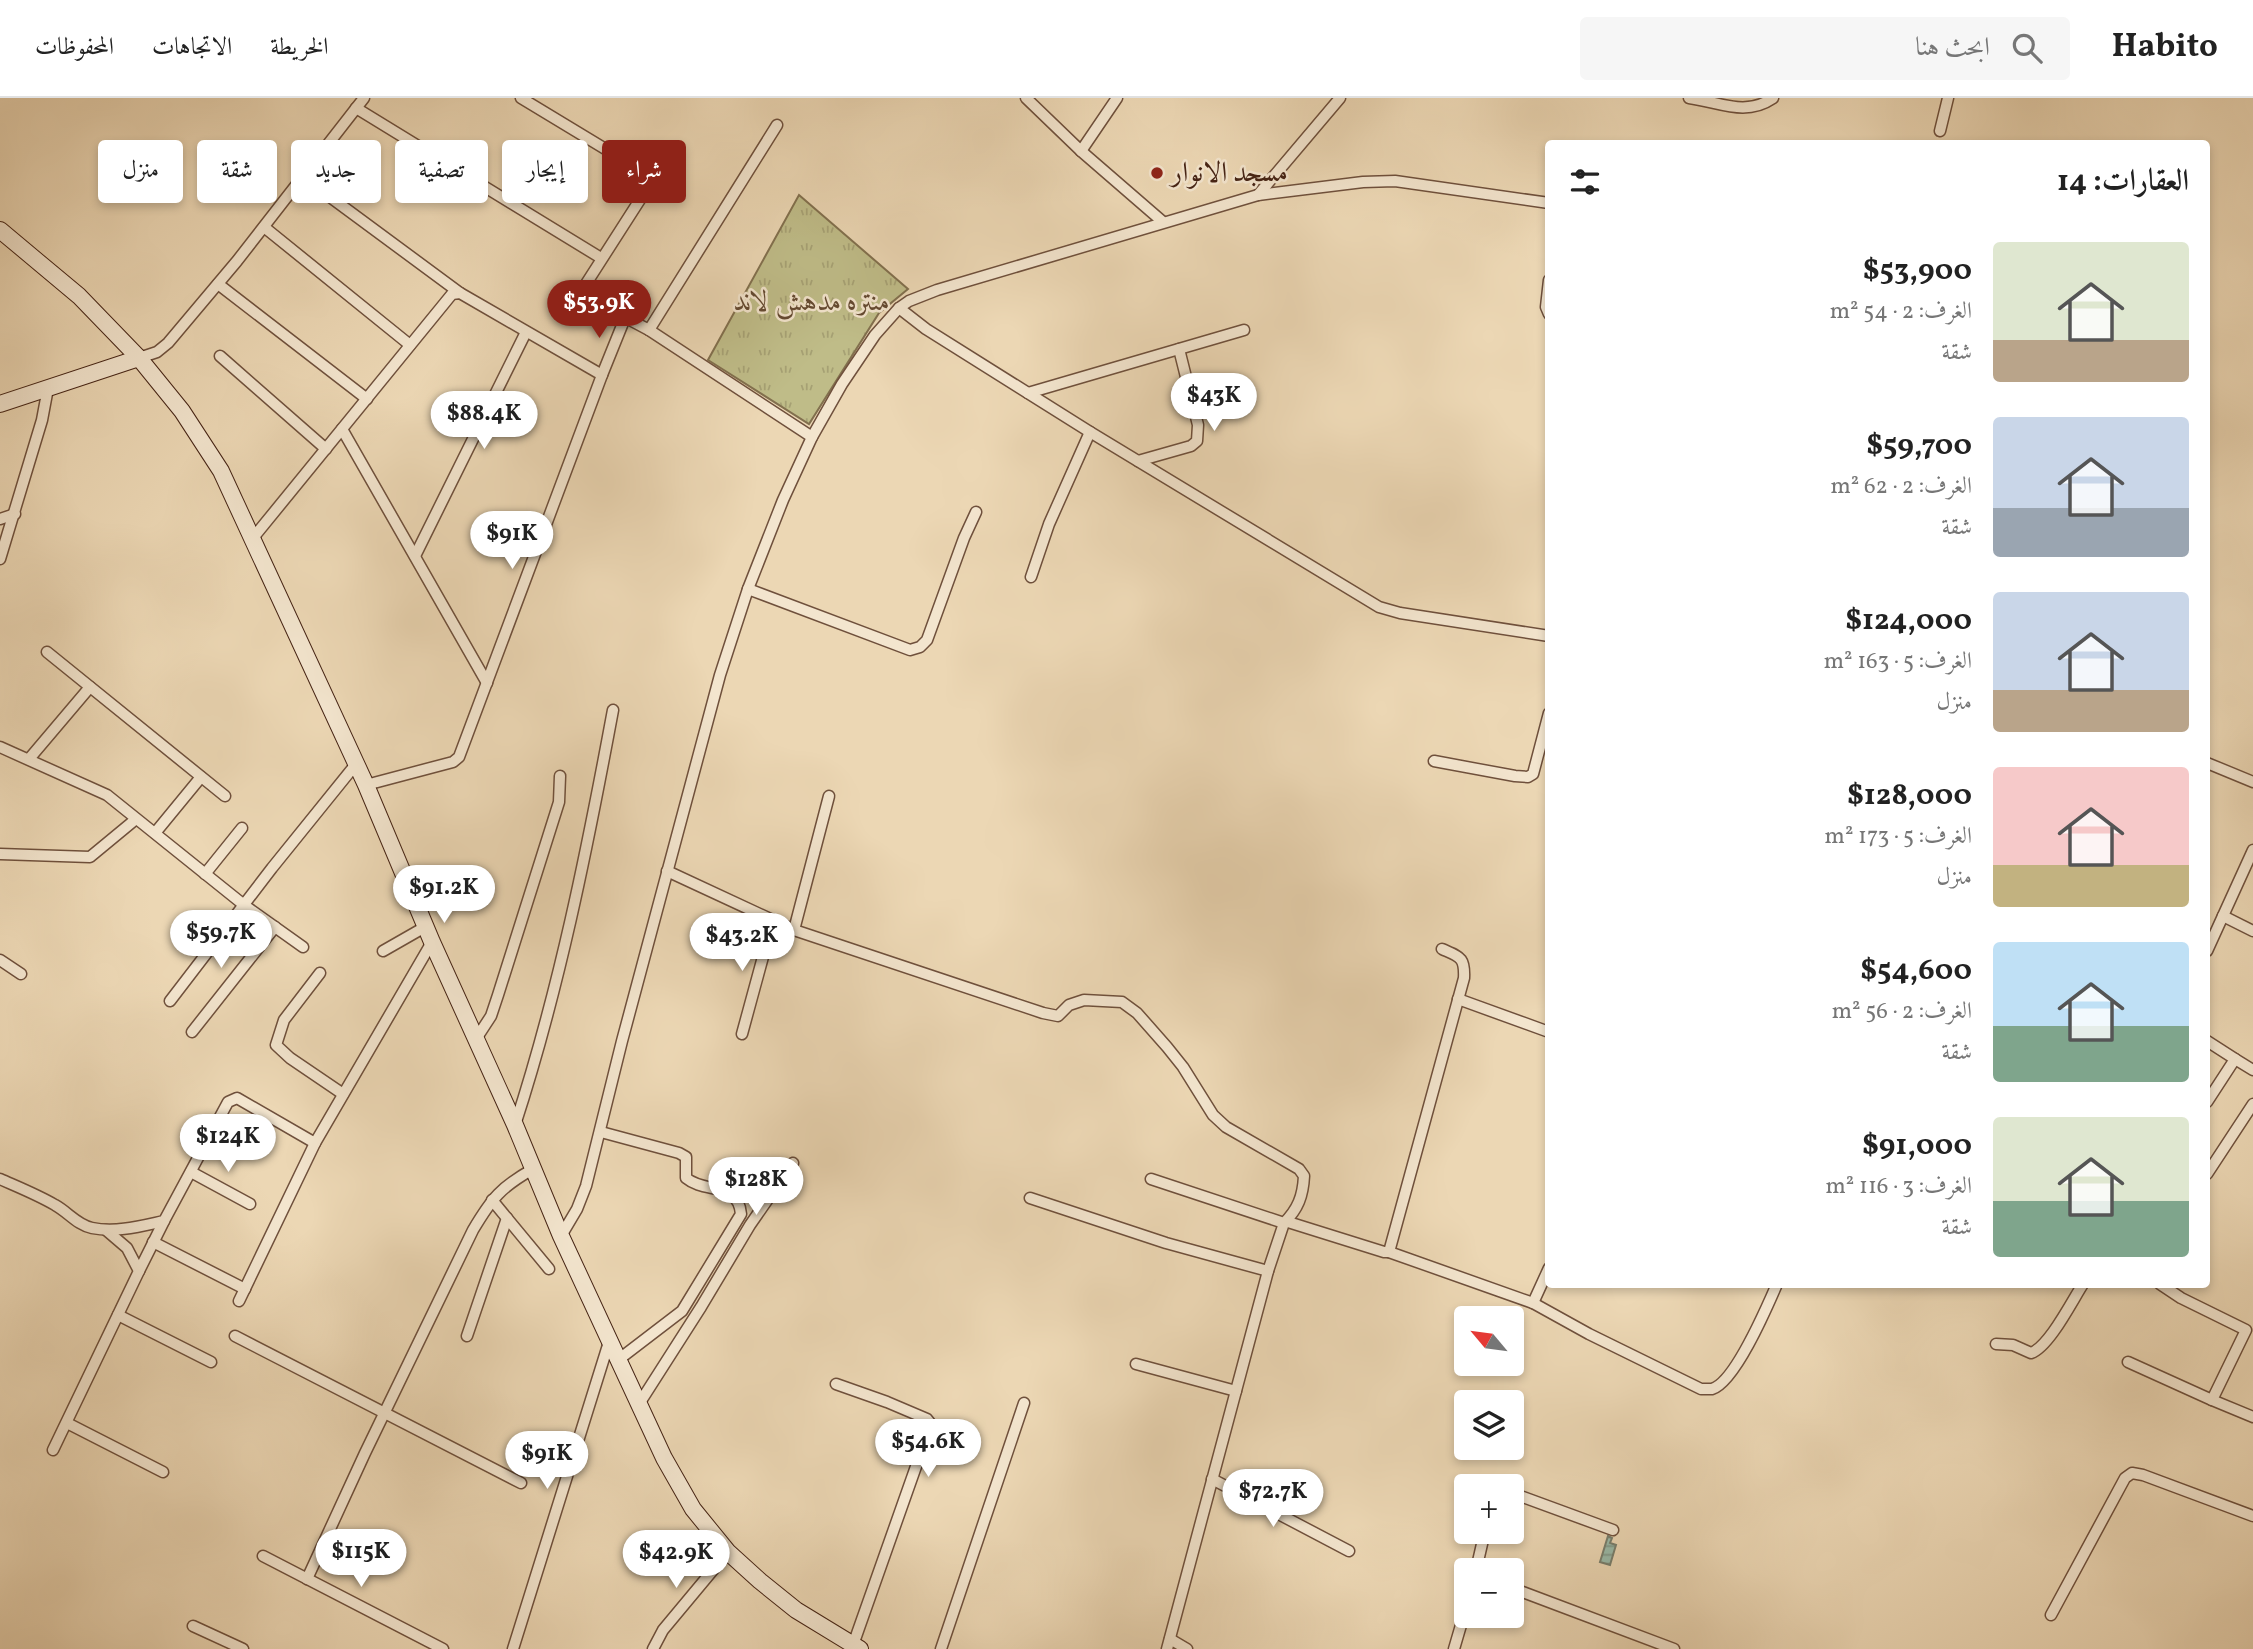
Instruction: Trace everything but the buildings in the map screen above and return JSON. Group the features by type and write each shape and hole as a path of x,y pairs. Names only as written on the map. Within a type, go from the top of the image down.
{"main road":[{"path":"0,230 79,296 139,358 182,411 221,471 366,785 428,935 515,1125 609,1342 664,1458 693,1509 728,1552 796,1610 856,1647"},
{"path":"0,404 139,358"}],"street":[{"path":"331,140 364,98"},
{"path":"521,98 650,176 650,184 584,287 585,296 649,330 812,437"},
{"path":"1026,98 1081,151 1163,222"},
{"path":"1081,151 1117,98"},
{"path":"1258,195 1339,98"},
{"path":"1689,98 1745,108 1758,107 1773,98"},
{"path":"1940,131 1948,98"},
{"path":"356,108 601,258"},
{"path":"649,330 777,125"},
{"path":"561,1236 581,1198 601,1132 622,1041 720,674 748,589 783,500 812,437 842,384 875,335 899,308 937,290 1258,195 1363,182 1395,181 1545,201"},
{"path":"139,358 157,352 168,343 291,192"},
{"path":"338,203 460,293 602,375"},
{"path":"264,227 410,345"},
{"path":"218,284 367,399"},
{"path":"253,538 448,298 456,292 460,293"},
{"path":"899,308 926,329 1090,432 1379,607 1400,613 1545,635"},
{"path":"366,785 456,761 459,757 625,318"},
{"path":"1028,393 1244,330"},
{"path":"415,556 526,332"},
{"path":"1138,461 1191,446 1197,441 1198,425 1179,349"},
{"path":"220,356 326,449"},
{"path":"0,559 45,408 48,388"},
{"path":"342,429 487,683"},
{"path":"1031,577 1059,501 1090,432"},
{"path":"748,589 910,650 920,647 927,640 964,537 976,512"},
{"path":"0,519 15,514"},
{"path":"47,652 225,796"},
{"path":"29,760 90,687"},
{"path":"515,1125 536,1061 589,839 613,710"},
{"path":"1434,761 1528,777 1533,774 1545,728"},
{"path":"0,747 97,789 244,905 303,947"},
{"path":"170,1002 356,764"},
{"path":"2210,764 2253,782"},
{"path":"476,1040 495,1005 559,802 560,776"},
{"path":"155,833 201,777"},
{"path":"794,930 829,796"},
{"path":"0,853 90,857 136,819"},
{"path":"205,874 242,828"},
{"path":"2210,944 2253,850"},
{"path":"667,871 794,930 1044,1013 1058,1016 1069,1005 1084,1000 1122,1002 1137,1013 1183,1067 1213,1115 1226,1127 1299,1169 1304,1177 1303,1189 1295,1212 1284,1223 1268,1271 1168,1644 1187,1649"},
{"path":"2223,916 2253,931"},
{"path":"742,1034 773,920"},
{"path":"192,1032 275,927"},
{"path":"383,951 428,935"},
{"path":"239,1301 315,1143 428,935"},
{"path":"1389,1252 1464,978 1465,966 1461,958 1442,949"},
{"path":"0,960 21,974"},
{"path":"320,972 284,1020 276,1045 290,1058 343,1094"},
{"path":"1458,999 1545,1031"},
{"path":"2210,1043 2253,1070"},
{"path":"2210,1097 2235,1059"},
{"path":"54,1450 153,1242 228,1102 237,1098 315,1143"},
{"path":"2210,1169 2253,1104"},
{"path":"601,1132 686,1157 685,1178 698,1185 732,1194 740,1203 741,1214 682,1311 618,1360"},
{"path":"639,1404 750,1225 793,1163"},
{"path":"307,1579 467,1240 492,1200 511,1182 533,1169"},
{"path":"191,1172 250,1204"},
{"path":"0,1179 58,1206 74,1220 90,1228 106,1230 164,1221"},
{"path":"1151,1179 1284,1223 1389,1252 1533,1303 1694,1386 1712,1389 1730,1374 1747,1347 1775,1288"},
{"path":"1030,1198 1166,1242 1268,1271"},
{"path":"492,1200 550,1269"},
{"path":"467,1336 507,1218"},
{"path":"106,1230 127,1248 139,1271"},
{"path":"153,1242 245,1289"},
{"path":"1533,1303 1545,1277"},
{"path":"1996,1344 2013,1345 2031,1353 2038,1351 2081,1288"},
{"path":"2166,1288 2249,1331 2212,1400"},
{"path":"118,1315 211,1362"},
{"path":"235,1336 521,1483"},
{"path":"513,1649 609,1342"},
{"path":"2128,1362 2253,1417"},
{"path":"1136,1364 1236,1391"},
{"path":"836,1384 887,1402 927,1419 931,1424 856,1647"},
{"path":"942,1649 1024,1403"},
{"path":"66,1423 163,1472"},
{"path":"2051,1615 2125,1478 2132,1473 2253,1516"},
{"path":"1212,1479 1349,1551"},
{"path":"1524,1497 1613,1530"},
{"path":"653,1649 663,1630 728,1552"},
{"path":"263,1556 443,1649"},
{"path":"1524,1593 1674,1649"},
{"path":"193,1626 243,1649"},
{"path":"1454,1649 1460,1628"}],"green space":[{"name":"منتره مدهش لاند","path":"799,195 908,289 879,313 809,424 708,360"}],"shaded area":[{"path":"1608,1536 1612,1538 1610,1543 1616,1545 1610,1565 1600,1562"}],"place":[{"name":"مسجد الانوار","path":"1157,173"}]}
